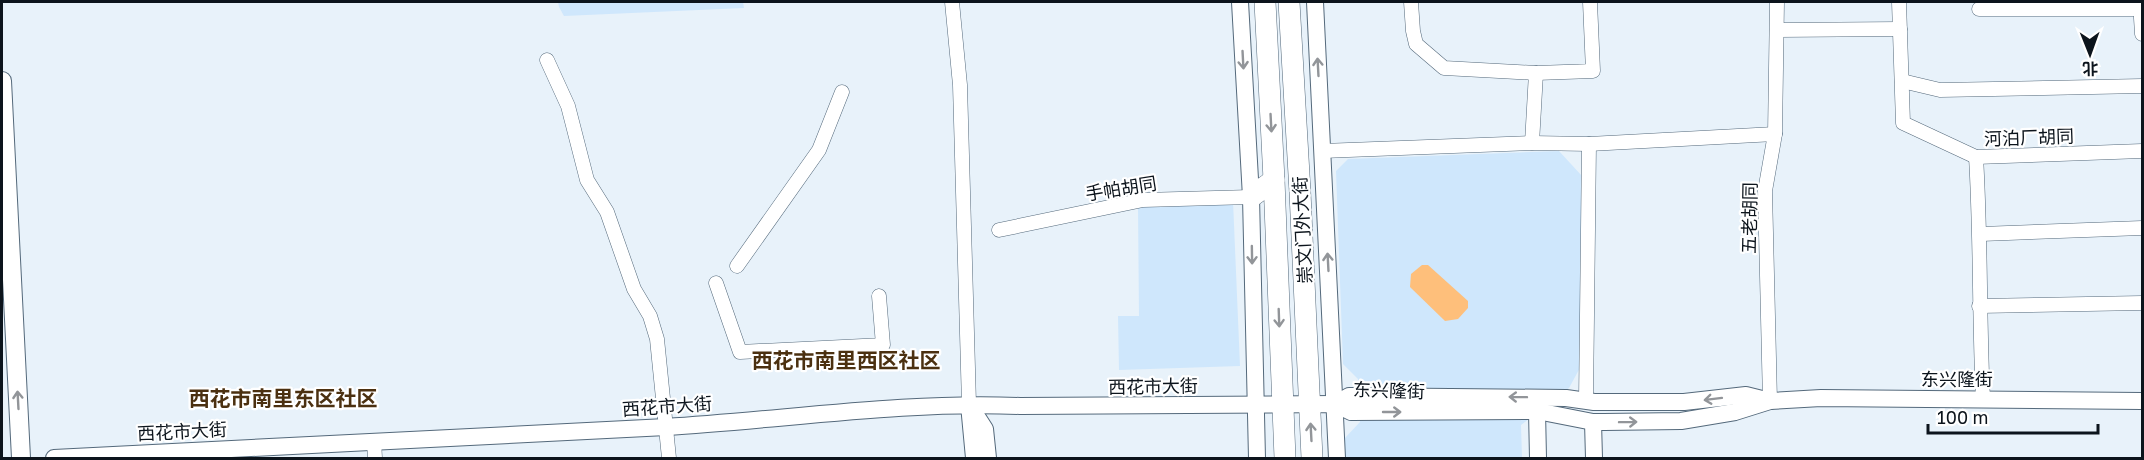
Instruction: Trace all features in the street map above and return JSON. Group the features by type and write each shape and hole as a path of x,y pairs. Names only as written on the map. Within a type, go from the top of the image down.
{"main road":[{"name":"崇文门外大街","path":"1265,2 1285,459"},
{"name":"崇文门外大街","path":"1289,2 1301,204 1312,459"},
{"path":"2,81 21,459"},
{"path":"1251,197 1274,180"}],"street":[{"path":"952,2 960,85 969,404 974,459"},
{"path":"1240,2 1251,197 1257,459"},
{"name":"崇文门外大街","path":"1315,2 1337,459"},
{"path":"1411,2 1416,44 1444,68 1536,73 1593,71 1590,2"},
{"name":"五老胡同","path":"1770,400 1765,191 1775,134 1777,2"},
{"name":"河泊厂胡同","path":"1899,2 1903,123 1976,157 2142,151"},
{"path":"1979,9 2140,5 2142,34"},
{"path":"1777,30 1900,29"},
{"path":"547,60 568,106 587,180 607,212 634,289 650,316 655,331 669,459"},
{"path":"1532,143 1536,73"},
{"path":"1902,81 1940,90 2142,86"},
{"path":"737,266 819,150 842,92"},
{"path":"1322,151 1532,143 1589,144 1775,134"},
{"path":"1586,401 1589,144"},
{"path":"1976,157 1981,234 1979,306 1983,399"},
{"name":"手帕胡同","path":"999,230 1143,200 1251,197"},
{"path":"1981,234 2142,228"},
{"path":"716,284 740,352 883,345 879,297"},
{"path":"1979,306 2142,303"},
{"name":"东兴隆街","path":"1335,404 1349,396 1566,398 1586,401 1684,402 1746,395 1770,400 1821,398 2142,401"},
{"name":"东兴隆街","path":"1335,404 1351,412 1537,411 1598,422 1681,421 1735,412 1770,400"},
{"path":"969,404 985,429 988,459"},
{"name":"西花市大街","path":"54,459 667,427 969,404 1020,406 1335,404"},
{"path":"1537,411 1538,459"},
{"path":"1594,459 1598,422"},
{"path":"1598,422 1605,459"},
{"path":"374,441 375,459"}],"shaded area":[{"path":"558,2 743,2 744,8 564,16"},
{"path":"1559,151 1582,176 1581,366 1569,388 1521,425 1522,458 1345,458 1344,439 1360,422 1358,379 1343,364 1336,171 1348,159"},
{"path":"1233,201 1240,366 1119,370 1118,316 1139,316 1138,207"},
{"path":"1422,265 1428,265 1468,301 1468,308 1458,319 1445,321 1410,287 1411,274"}],"district":[{"name":"西花市南里西区社区","path":"846,360"},
{"name":"西花市南里东区社区","path":"283,398"}]}
